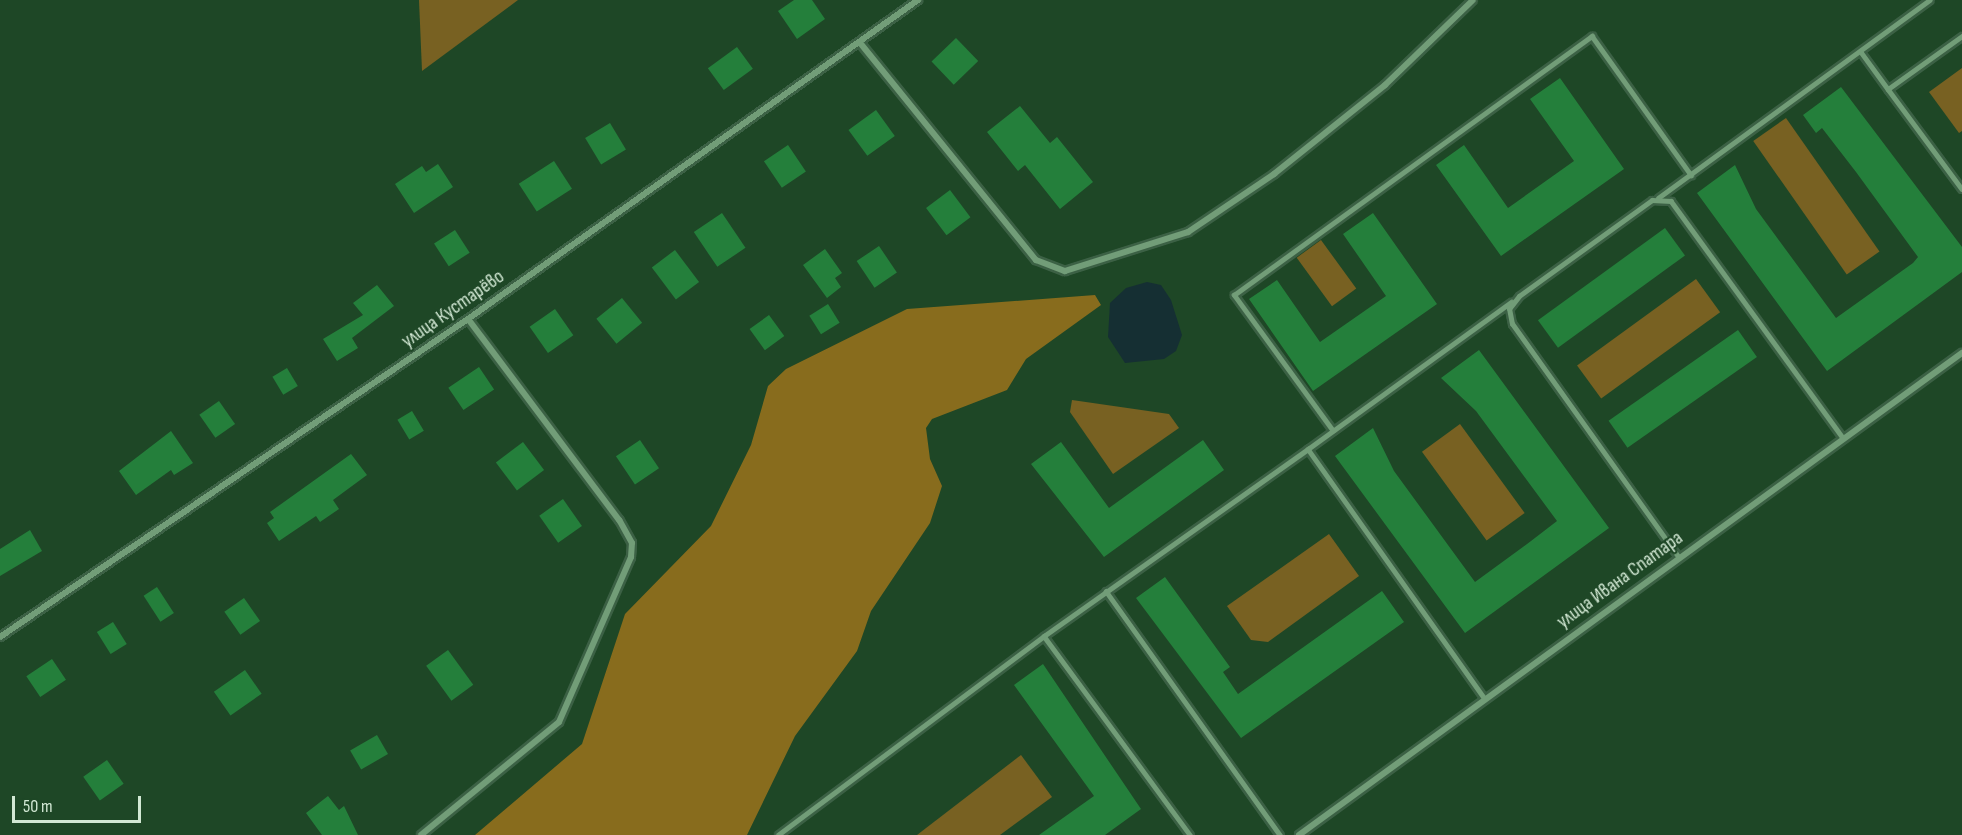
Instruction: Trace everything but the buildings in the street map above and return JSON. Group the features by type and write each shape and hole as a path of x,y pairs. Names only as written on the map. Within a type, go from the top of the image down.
{"street":[{"name":"улица Кустарёво","path":"0,637 468,319 861,44 918,0"},
{"path":"861,44 1036,260 1065,271 1188,232 1274,174 1385,85 1473,0"},
{"path":"421,835 559,722 631,557 632,543 619,520 468,319"},
{"name":"улица Ивана Спатара","path":"1299,835 1962,352"}],"lane":[{"path":"778,835 1106,591 1691,175 1930,0"},
{"path":"1333,431 1234,295 1592,36 1691,175"},
{"path":"1888,89 1962,36"},
{"path":"1861,52 1962,189"},
{"path":"1658,198 1677,206 1843,438"},
{"path":"1513,301 1512,324 1678,558"},
{"path":"1308,449 1485,699"},
{"path":"1106,591 1280,835"},
{"path":"1044,636 1190,835"}],"shaded area":[{"path":"419,0 518,0 422,71"},
{"path":"1962,68 1962,131 1959,133 1929,92"},
{"path":"1786,118 1879,252 1847,274 1753,141"},
{"path":"1321,240 1356,289 1332,306 1297,258"},
{"path":"1696,279 1720,312 1601,399 1577,365"},
{"path":"1095,295 1101,305 1026,359 1007,390 932,419 926,428 930,459 942,486 930,523 871,611 857,651 795,736 747,835 475,835 582,744 625,614 711,526 751,445 768,386 786,369 907,309"},
{"path":"1072,400 1169,414 1179,428 1113,474 1070,412"},
{"path":"1460,424 1525,513 1487,541 1422,452"},
{"path":"1329,534 1359,576 1268,642 1251,640 1227,606"},
{"path":"1021,755 1052,797 1000,835 917,835"}],"water":[{"path":"1147,282 1161,285 1171,300 1182,335 1176,351 1164,359 1125,363 1108,337 1110,303 1126,288"}]}
